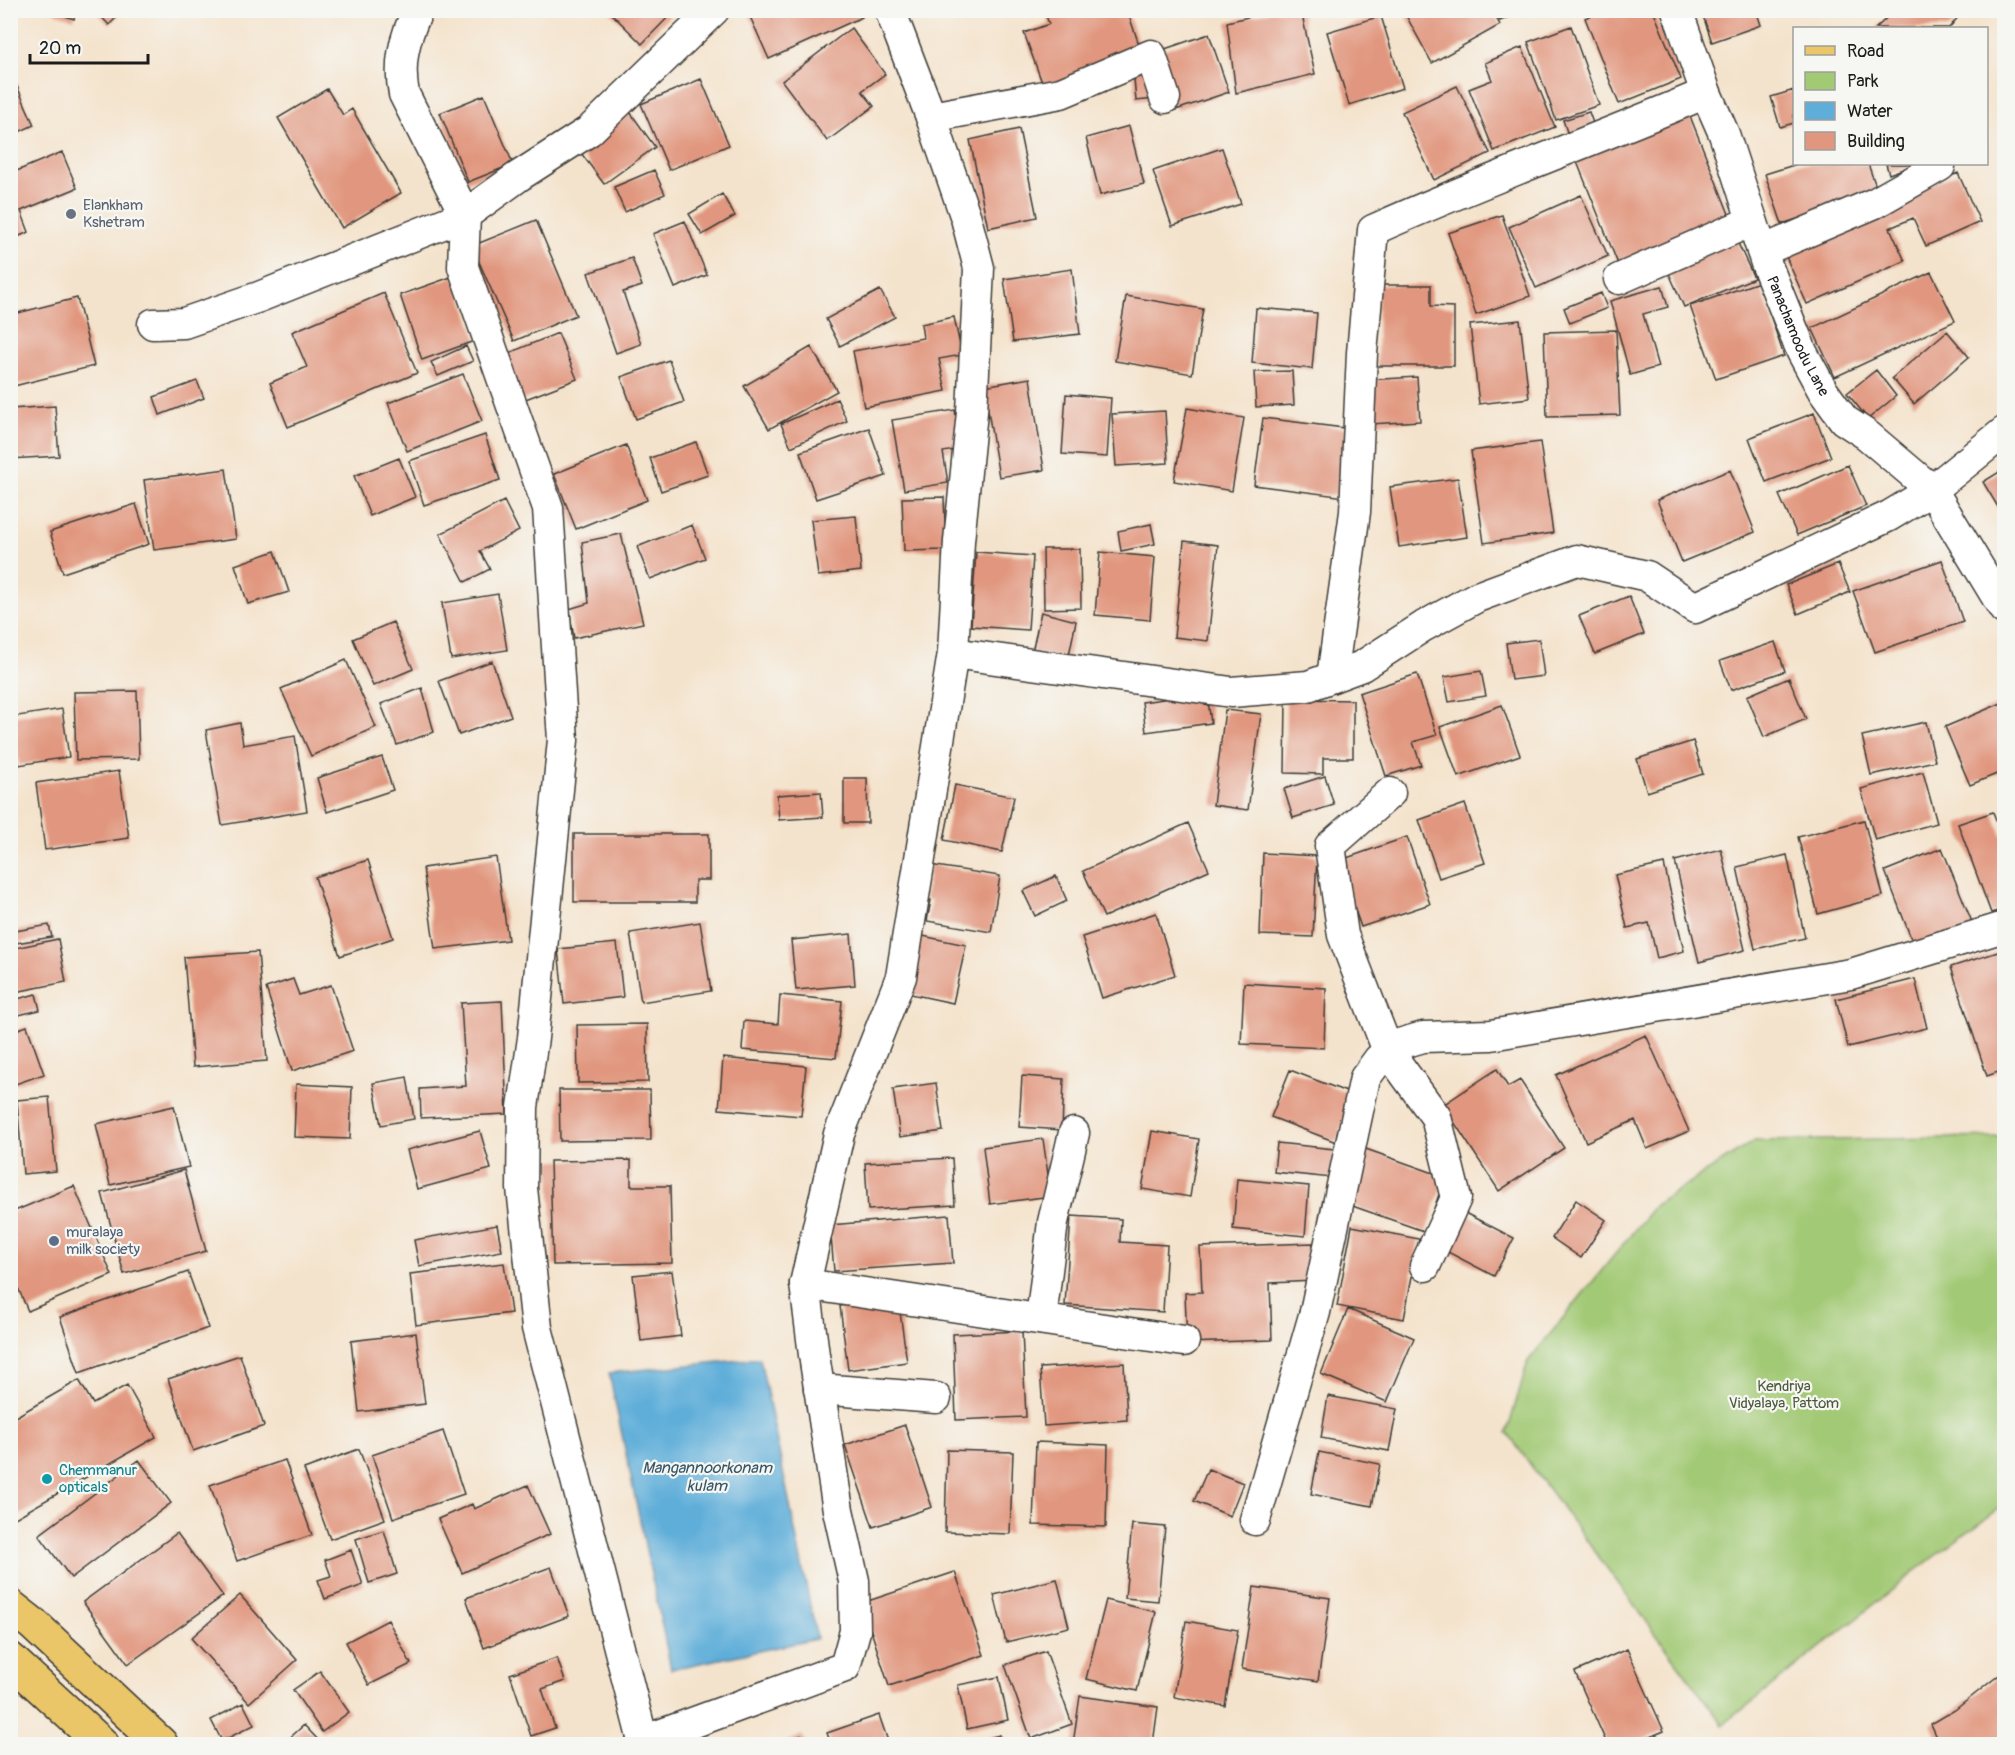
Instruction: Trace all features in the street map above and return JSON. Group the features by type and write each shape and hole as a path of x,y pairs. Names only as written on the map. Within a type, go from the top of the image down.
{"main road":[{"path":"10,1606 33,1624 161,1744"},
{"path":"10,1659 102,1744"}],"street":[{"path":"418,10 408,31 402,56 400,77 404,94 465,216 463,267 548,508 563,741 533,1038 523,1107 522,1188 537,1328 644,1743 844,1667 855,1631 854,1581 838,1510 805,1284 839,1134 901,977 953,653 959,541 972,412 979,268 966,218 890,10"},
{"path":"153,324 184,323 259,297 465,216 589,130 714,10"},
{"name":"Panachamoodu Lane","path":"1677,10 1706,93 1724,134 1762,251 1802,352 1823,391 1844,420 1867,435 1932,490 2004,609"},
{"path":"931,117 1061,93 1151,55 1165,98"},
{"path":"1332,677 1355,512 1362,353 1373,230 1451,195 1616,131 1706,93"},
{"path":"1762,251 1875,203 1940,166"},
{"path":"1619,279 1752,221"},
{"path":"953,653 1231,692 1308,686 1362,666 1424,626 1477,597 1577,560 1647,576 1695,608 1889,516 1932,490 2004,432"},
{"path":"1390,792 1330,846 1343,935 1388,1052 1436,1117 1456,1198 1425,1266"},
{"path":"1255,1520 1315,1312 1365,1078 1379,1059 1396,1045 1423,1037 1491,1035 1851,974 2004,927"},
{"path":"1041,1319 1053,1222 1074,1133"},
{"path":"805,1284 1184,1341"},
{"path":"819,1389 936,1398"}],"green space":[{"name":"Kendriya Vidyalaya, Pattom","path":"2004,1137 2004,1505 1931,1559 1723,1725 1507,1433 1528,1361 1655,1205 1754,1141"}],"water":[{"name":"Mangannoorkonam kulam","path":"760,1358 817,1639 671,1669 609,1373"}],"building":[{"path":"48,10 76,10 74,19"},
{"path":"95,10 124,10 109,25"},
{"path":"608,10 675,10 642,44"},
{"path":"747,10 859,10 862,17 769,59"},
{"path":"1044,10 1127,10 1142,53 1044,88 1024,33 1049,24"},
{"path":"1277,10 1301,10 1315,74 1236,93 1227,22"},
{"path":"1403,10 1492,10 1500,25 1432,63"},
{"path":"1496,10 1525,10 1500,21"},
{"path":"1605,10 1653,10 1681,79 1619,104 1585,18"},
{"path":"1701,10 1756,10 1761,25 1712,42"},
{"path":"1895,10 1964,10 1950,27 1877,27"},
{"path":"1381,16 1403,88 1349,105 1327,32"},
{"path":"1571,26 1599,105 1556,120 1528,42"},
{"path":"851,28 885,74 862,91 874,106 827,141 782,81"},
{"path":"1209,34 1229,92 1176,110 1156,52"},
{"path":"1522,47 1555,127 1494,151 1469,89 1492,80 1485,63"},
{"path":"1152,65 1156,99 1136,101 1133,68"},
{"path":"13,77 34,125 10,136 10,79"},
{"path":"701,79 729,145 669,170 641,104"},
{"path":"1457,86 1490,153 1434,180 1402,112"},
{"path":"327,89 343,115 352,109 401,193 342,228 278,118"},
{"path":"1793,90 1793,123 1780,127 1771,97"},
{"path":"484,95 513,164 468,182 440,113"},
{"path":"1688,111 1733,224 1620,269 1575,157"},
{"path":"630,112 655,147 604,184 578,149"},
{"path":"1589,112 1594,126 1568,135 1563,120"},
{"path":"1129,126 1144,184 1100,195 1086,138"},
{"path":"1019,129 1037,217 988,228 970,140"},
{"path":"1222,148 1241,204 1172,226 1153,171"},
{"path":"62,152 77,188 21,211 29,232 10,240 10,169 12,173"},
{"path":"1794,165 1868,165 1878,192 1782,224 1765,174"},
{"path":"1886,165 1914,165 1889,174"},
{"path":"654,170 665,194 625,212 614,187"},
{"path":"1958,173 1980,222 1926,246 1913,218 1890,228 1905,261 1807,304 1783,250"},
{"path":"722,194 735,216 702,235 689,214"},
{"path":"1581,195 1608,256 1536,288 1509,227"},
{"path":"1502,215 1530,296 1476,315 1448,233"},
{"path":"536,220 576,315 514,341 472,246"},
{"path":"685,221 707,275 675,288 653,234"},
{"path":"1737,241 1754,278 1684,307 1668,271"},
{"path":"632,258 642,286 623,292 641,344 616,353 588,273"},
{"path":"1072,269 1080,334 1013,342 1004,279"},
{"path":"1931,272 1955,321 1835,377 1812,328"},
{"path":"454,276 477,340 422,360 400,295"},
{"path":"1759,282 1784,356 1716,379 1690,306"},
{"path":"1378,285 1431,285 1431,306 1454,307 1454,366 1377,366"},
{"path":"1662,286 1668,307 1643,314 1658,367 1630,375 1610,301"},
{"path":"880,290 895,317 840,346 826,319"},
{"path":"384,293 417,373 288,427 270,383 307,367 292,332"},
{"path":"1601,293 1607,308 1570,323 1564,308"},
{"path":"1126,296 1203,309 1192,374 1115,361"},
{"path":"77,298 94,366 10,387 10,315"},
{"path":"1256,308 1317,313 1312,369 1252,363"},
{"path":"954,317 962,355 939,359 946,391 864,407 853,351 923,338 921,324"},
{"path":"1520,320 1529,398 1479,404 1470,325"},
{"path":"1616,330 1620,415 1547,417 1544,332"},
{"path":"1947,331 1969,357 1914,404 1892,378"},
{"path":"558,333 577,379 518,402 499,357"},
{"path":"466,346 473,361 438,376 431,362"},
{"path":"811,347 837,391 769,429 744,386"},
{"path":"669,360 684,402 636,419 621,377"},
{"path":"1876,370 1896,396 1868,419 1847,393"},
{"path":"1292,371 1294,405 1256,407 1254,372"},
{"path":"463,374 482,421 407,451 388,403"},
{"path":"1417,377 1420,421 1370,424 1367,380"},
{"path":"1030,378 1044,470 999,477 984,386"},
{"path":"197,381 204,398 160,415 154,397"},
{"path":"1066,394 1111,398 1107,457 1062,454"},
{"path":"837,399 847,421 791,447 781,424"},
{"path":"55,406 59,456 10,459 10,409"},
{"path":"1187,408 1244,418 1232,491 1174,481"},
{"path":"955,410 961,449 943,452 948,483 904,490 892,420"},
{"path":"1165,411 1168,463 1116,466 1112,414"},
{"path":"1814,413 1831,457 1766,482 1749,438"},
{"path":"1263,418 1352,429 1345,497 1254,485"},
{"path":"869,428 886,476 816,499 800,452"},
{"path":"485,435 500,480 424,505 409,461"},
{"path":"696,442 708,475 661,491 650,458"},
{"path":"1540,442 1553,533 1484,543 1471,451"},
{"path":"626,445 647,500 576,529 554,474"},
{"path":"399,458 415,497 370,516 354,476"},
{"path":"1848,465 1866,506 1797,535 1779,495"},
{"path":"226,469 236,539 154,550 144,480"},
{"path":"2004,469 2004,517 1983,482"},
{"path":"1730,470 1755,532 1682,562 1657,500"},
{"path":"1458,478 1467,537 1399,547 1390,487"},
{"path":"944,497 946,550 904,551 902,498"},
{"path":"504,501 519,531 480,551 490,569 465,582 440,534"},
{"path":"136,504 149,544 63,573 50,532"},
{"path":"856,516 861,571 818,576 811,520"},
{"path":"1151,524 1155,544 1121,551 1118,531"},
{"path":"692,525 705,558 650,579 637,547"},
{"path":"621,534 643,623 574,638 569,609 589,603 582,542"},
{"path":"1184,541 1218,545 1208,641 1174,637"},
{"path":"1043,549 1080,549 1081,608 1044,609"},
{"path":"275,551 289,592 248,604 235,565"},
{"path":"976,552 1033,556 1028,630 971,626"},
{"path":"1100,552 1155,557 1150,620 1095,615"},
{"path":"1942,560 1963,622 1875,652 1853,591"},
{"path":"1838,564 1850,592 1798,614 1786,585"},
{"path":"498,594 507,650 451,659 442,603"},
{"path":"1629,596 1644,634 1595,654 1579,616"},
{"path":"1041,612 1076,621 1068,660 1032,652"},
{"path":"393,622 413,669 373,686 353,639"},
{"path":"1539,639 1544,676 1511,680 1506,643"},
{"path":"1775,642 1785,671 1731,690 1720,661"},
{"path":"346,660 376,727 311,756 281,689"},
{"path":"492,661 511,716 459,735 439,681"},
{"path":"1481,671 1486,696 1449,702 1444,677"},
{"path":"1417,674 1437,735 1413,742 1421,765 1386,776 1359,693"},
{"path":"1789,678 1806,719 1764,737 1747,696"},
{"path":"422,688 434,732 397,745 381,704"},
{"path":"137,691 139,759 76,760 74,692"},
{"path":"1207,693 1211,723 1146,732 1142,702"},
{"path":"1286,699 1353,700 1353,758 1323,758 1323,774 1285,773"},
{"path":"2004,702 2004,771 1970,785 1945,727"},
{"path":"1502,705 1520,755 1458,777 1440,727"},
{"path":"62,709 69,757 19,765 11,717"},
{"path":"1225,710 1261,714 1248,810 1213,805"},
{"path":"1926,722 1935,761 1871,775 1862,736"},
{"path":"240,723 243,745 295,736 307,811 222,825 206,730"},
{"path":"1693,741 1703,774 1647,792 1637,759"},
{"path":"382,757 393,790 327,812 317,778"},
{"path":"119,771 129,838 45,850 36,783"},
{"path":"1923,772 1937,823 1875,840 1861,789"},
{"path":"1325,776 1334,805 1293,818 1284,789"},
{"path":"844,778 867,778 868,823 844,823"},
{"path":"955,785 1014,797 1002,852 944,840"},
{"path":"821,792 823,817 779,820 777,795"},
{"path":"1465,804 1485,863 1439,878 1419,820"},
{"path":"1993,812 2004,837 2004,909 1991,913 1958,824"},
{"path":"1864,820 1883,896 1818,914 1798,837"},
{"path":"1188,823 1209,870 1104,917 1083,871"},
{"path":"574,834 709,834 709,880 695,880 695,902 574,902"},
{"path":"1407,837 1430,904 1361,927 1338,861"},
{"path":"1942,848 1974,927 1916,951 1885,871"},
{"path":"1721,849 1745,950 1699,962 1675,861"},
{"path":"1263,853 1317,856 1313,937 1260,935"},
{"path":"1787,855 1805,938 1755,949 1737,867"},
{"path":"496,857 508,940 435,949 423,868"},
{"path":"368,860 393,938 340,956 315,877"},
{"path":"1664,864 1684,951 1657,958 1649,923 1627,928 1615,875"},
{"path":"930,865 1000,876 991,932 927,921 931,900 925,899"},
{"path":"1056,876 1067,901 1035,916 1023,891"},
{"path":"1156,913 1175,975 1102,998 1082,937"},
{"path":"700,922 711,991 641,1002 630,933"},
{"path":"49,925 52,937 10,944 10,932"},
{"path":"851,934 855,985 796,990 791,940"},
{"path":"918,935 966,945 953,1003 906,993"},
{"path":"58,939 66,982 10,993 10,949"},
{"path":"617,943 623,997 564,1004 558,949"},
{"path":"2004,950 2004,1070 1987,1076 1951,967"},
{"path":"258,952 267,1061 193,1067 184,957"},
{"path":"293,979 299,995 331,985 353,1051 292,1071 266,988"},
{"path":"1915,979 1927,1028 1848,1047 1836,999"},
{"path":"1244,983 1326,988 1324,1048 1241,1044"},
{"path":"36,994 40,1010 10,1017 10,1001"},
{"path":"780,995 842,1001 836,1058 742,1050 744,1021 778,1024"},
{"path":"502,1001 507,1114 421,1118 420,1089 466,1086 461,1003"},
{"path":"647,1024 648,1082 578,1083 577,1025"},
{"path":"27,1026 44,1074 10,1086 10,1032"},
{"path":"1646,1035 1689,1131 1647,1149 1635,1120 1586,1142 1556,1075"},
{"path":"723,1058 806,1066 801,1116 719,1109"},
{"path":"1497,1069 1508,1087 1520,1080 1564,1148 1499,1191 1443,1105"},
{"path":"1290,1070 1354,1095 1336,1142 1271,1117"},
{"path":"1022,1076 1064,1079 1062,1130 1019,1127"},
{"path":"407,1077 414,1119 381,1125 373,1083"},
{"path":"936,1083 943,1131 900,1137 893,1089"},
{"path":"296,1084 352,1087 350,1139 294,1137"},
{"path":"559,1090 650,1090 651,1140 560,1141"},
{"path":"49,1097 56,1171 23,1174 17,1100"},
{"path":"174,1106 189,1167 110,1185 96,1124"},
{"path":"480,1131 491,1169 417,1189 407,1150"},
{"path":"1152,1131 1199,1139 1190,1197 1142,1189"},
{"path":"1043,1139 1051,1196 990,1204 983,1147"},
{"path":"1277,1143 1334,1149 1332,1178 1274,1172"},
{"path":"1363,1148 1445,1177 1426,1232 1344,1203"},
{"path":"952,1158 955,1205 868,1210 865,1163"},
{"path":"631,1160 631,1186 670,1186 672,1263 553,1265 550,1161"},
{"path":"184,1170 206,1251 124,1274 102,1193"},
{"path":"1237,1179 1309,1186 1305,1236 1233,1229"},
{"name":"muralaya milk society","path":"74,1186 112,1275 28,1311 10,1269 10,1213"},
{"path":"1576,1200 1606,1220 1581,1258 1552,1238"},
{"path":"1461,1211 1514,1238 1494,1276 1442,1249"},
{"path":"949,1215 953,1263 834,1271 830,1225"},
{"path":"1071,1216 1121,1219 1120,1242 1167,1245 1163,1312 1065,1305"},
{"path":"497,1225 502,1251 419,1266 414,1240"},
{"path":"1352,1226 1419,1239 1404,1319 1337,1306"},
{"path":"1313,1243 1314,1281 1270,1283 1272,1340 1187,1343 1185,1293 1202,1292 1200,1247"},
{"path":"504,1263 511,1313 416,1325 410,1274"},
{"path":"672,1271 681,1336 641,1341 633,1275"},
{"path":"188,1272 208,1328 79,1373 60,1317"},
{"path":"898,1298 907,1362 848,1370 840,1306"},
{"path":"1348,1309 1414,1338 1387,1402 1321,1374"},
{"path":"1022,1331 1026,1417 956,1420 953,1334"},
{"path":"416,1333 425,1404 359,1412 351,1341"},
{"path":"240,1355 264,1426 193,1451 168,1379"},
{"path":"1124,1363 1127,1420 1044,1426 1040,1368"},
{"name":"Chemmanur opticals","path":"79,1380 93,1404 127,1385 156,1437 10,1521 10,1420"},
{"path":"1328,1396 1397,1409 1389,1451 1321,1438"},
{"path":"905,1425 932,1507 873,1527 845,1445"},
{"path":"443,1431 464,1494 393,1518 372,1455"},
{"path":"1036,1442 1108,1445 1106,1527 1033,1525"},
{"path":"359,1449 385,1519 330,1539 304,1469"},
{"path":"947,1450 1013,1452 1010,1534 945,1532"},
{"path":"1319,1452 1380,1464 1372,1506 1311,1494"},
{"path":"139,1460 171,1503 71,1578 39,1535"},
{"path":"285,1460 312,1535 237,1561 210,1485"},
{"path":"1208,1469 1243,1483 1230,1516 1194,1501"},
{"path":"528,1485 550,1534 462,1573 438,1519 472,1504 474,1509"},
{"path":"1132,1524 1165,1527 1158,1601 1125,1598"},
{"path":"384,1530 397,1574 369,1583 356,1539"},
{"path":"177,1533 223,1596 128,1664 83,1602"},
{"path":"351,1550 363,1585 325,1599 318,1580 331,1576 325,1560"},
{"path":"551,1567 569,1616 484,1648 466,1598"},
{"path":"955,1572 984,1655 889,1686 862,1603"},
{"path":"1057,1579 1069,1627 1006,1642 994,1595"},
{"path":"1254,1587 1330,1598 1318,1681 1242,1669"},
{"path":"240,1595 297,1660 249,1703 191,1638"},
{"path":"1106,1600 1156,1612 1137,1691 1086,1679"},
{"path":"388,1620 411,1664 369,1685 346,1642"},
{"path":"1186,1621 1238,1630 1225,1706 1174,1697"},
{"path":"1627,1649 1664,1731 1633,1744 1607,1744 1575,1672"},
{"path":"1046,1651 1072,1724 1031,1739 1005,1665"},
{"path":"557,1658 565,1681 542,1689 555,1728 531,1736 510,1674"},
{"path":"320,1671 349,1712 322,1732 293,1690"},
{"path":"2004,1671 2004,1744 1940,1744 1931,1724 1955,1710"},
{"path":"999,1677 1008,1720 967,1729 958,1685"},
{"path":"1080,1696 1158,1707 1153,1744 1073,1744"},
{"path":"243,1703 254,1725 222,1741 211,1720"},
{"path":"879,1715 889,1744 831,1744 827,1733"},
{"path":"304,1725 322,1744 283,1744"},
{"path":"802,1735 807,1744 781,1744"},
{"path":"1000,1735 1003,1744 965,1744"}],"place":[{"name":"Elankham Kshetram","path":"71,214"},
{"name":"muralaya milk society","path":"54,1241"},
{"name":"Chemmanur opticals","path":"47,1479"}]}
